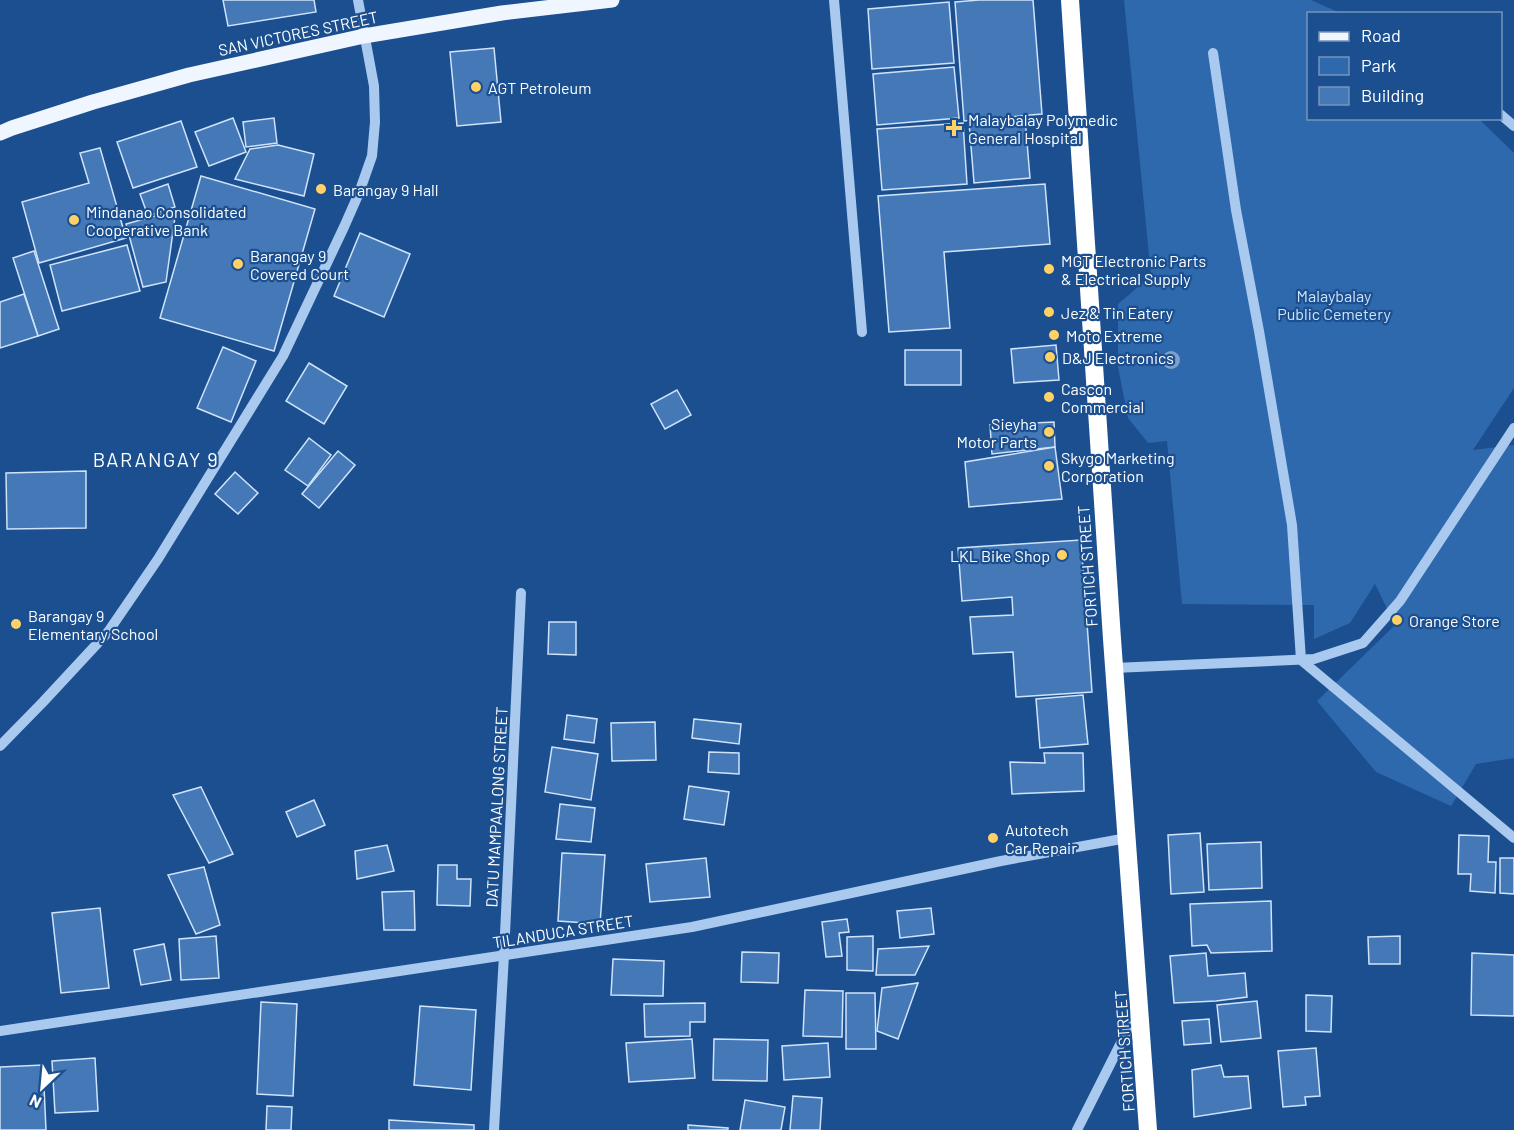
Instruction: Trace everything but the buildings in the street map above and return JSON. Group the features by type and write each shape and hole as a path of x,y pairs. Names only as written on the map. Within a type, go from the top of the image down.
{"highway":[{"name":"FORTICH STREET","path":"1070,0 1114,668 1149,1130"}],"main road":[{"name":"SAN VICTORES STREET","path":"0,133 82,105 189,75 364,36 502,12 612,0"}],"street":[{"path":"0,746 108,632 158,559 283,356 348,219 372,156 375,122 374,86 358,0"},
{"path":"834,0 862,332"},
{"path":"1213,53 1236,210 1292,525 1301,660 1514,838"},
{"path":"1502,116 1514,126"},
{"path":"1114,668 1314,659 1363,643 1400,601 1514,428"},
{"name":"DATU MAMPAALONG STREET","path":"494,1130 521,594"},
{"name":"TILANDUCA STREET","path":"0,1031 692,927 1001,861 1127,838"},
{"path":"1077,1130 1140,1005"}],"green space":[{"name":"Malaybalay Public Cemetery","path":"1124,0 1311,0 1338,12 1307,12 1307,120 1480,120 1514,153 1514,388 1473,450 1514,445 1514,758 1476,764 1451,806 1376,772 1317,701 1395,625 1375,584 1350,623 1314,639 1314,605 1182,604 1167,441 1148,443 1128,418 1118,367 1118,304 1151,276"}],"place":[{"name":"AGT Petroleum","path":"476,87"},
{"name":"Malaybalay Polymedic General Hospital","path":"954,128"},
{"name":"Barangay 9 Hall","path":"321,189"},
{"name":"Mindanao Consolidated Cooperative Bank","path":"74,220"},
{"name":"Barangay 9 Covered Court","path":"238,264"},
{"name":"MGT Electronic Parts & Electrical Supply","path":"1049,269"},
{"name":"Jez & Tin Eatery","path":"1049,312"},
{"name":"Moto Extreme","path":"1054,335"},
{"name":"D&J Electronics","path":"1050,357"},
{"name":"Cascon Commercial","path":"1049,397"},
{"name":"Sieyha Motor Parts","path":"1049,432"},
{"name":"Skygo Marketing Corporation","path":"1049,466"},
{"name":"LKL Bike Shop","path":"1062,555"},
{"name":"Orange Store","path":"1397,620"},
{"name":"Barangay 9 Elementary School","path":"16,624"},
{"name":"Autotech Car Repair","path":"993,838"}],"district":[{"name":"BARANGAY 9","path":"156,459"}]}
